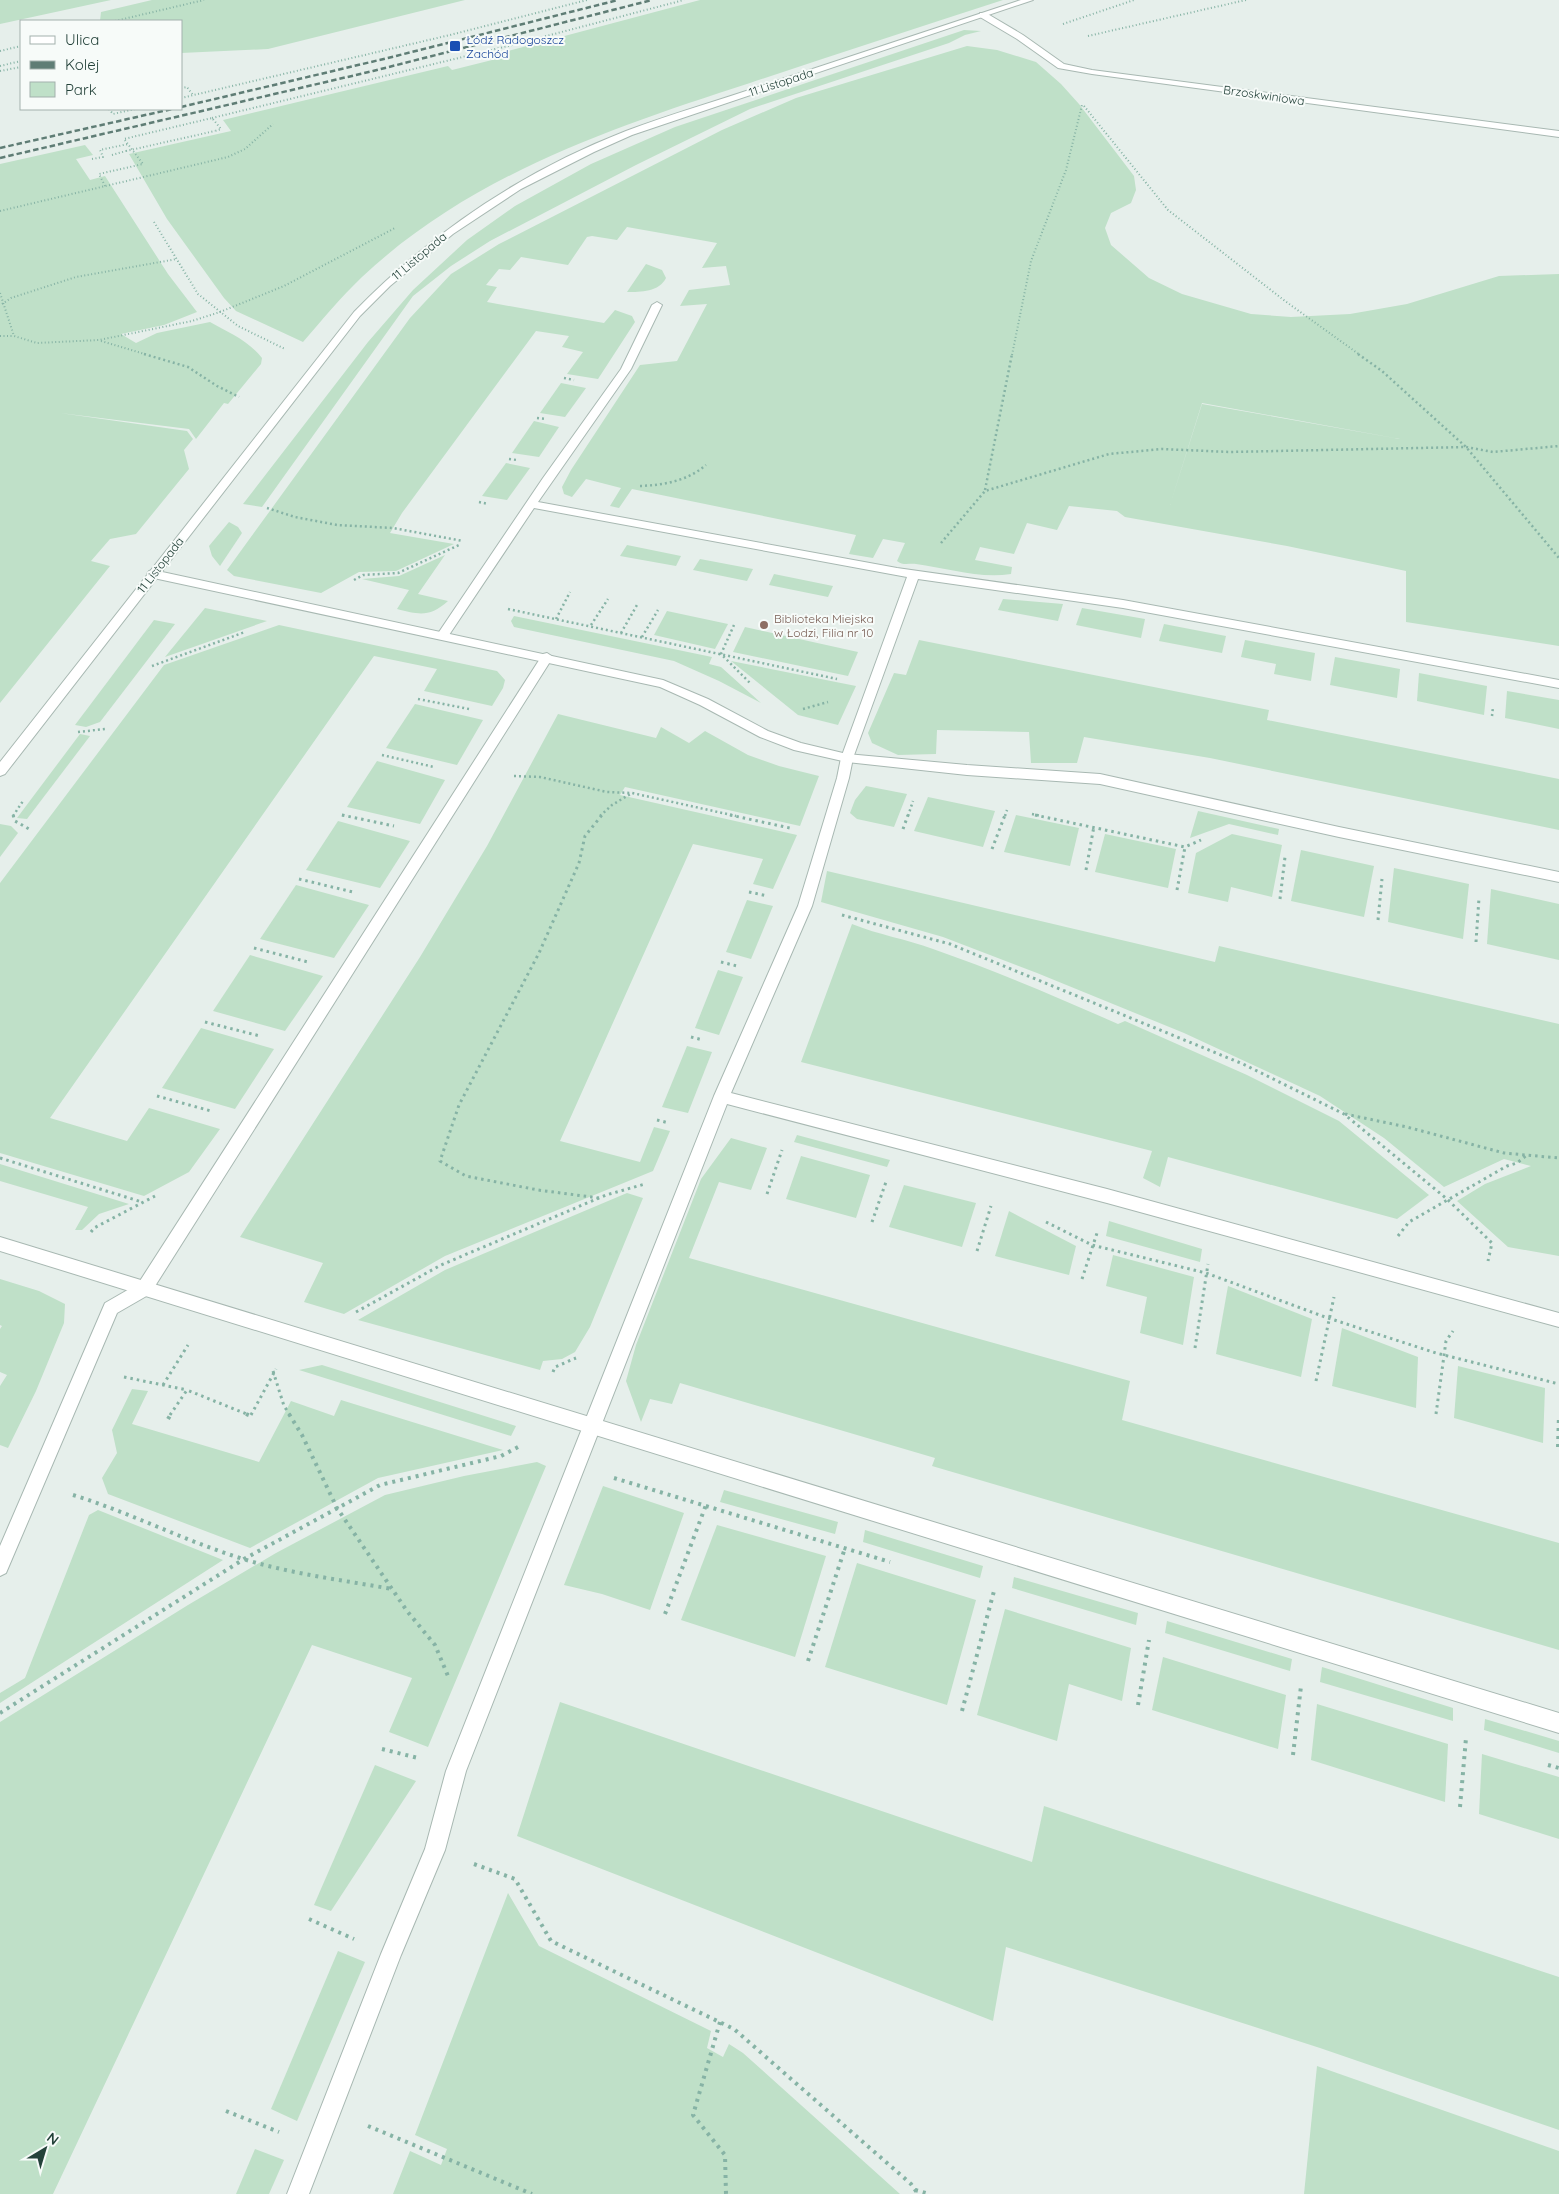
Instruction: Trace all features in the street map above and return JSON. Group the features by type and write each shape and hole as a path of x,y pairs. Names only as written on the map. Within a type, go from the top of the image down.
{"street":[{"name":"11 Listopada","path":"1,770 323,358 369,302 413,259 483,207 550,169 606,143 670,118 1029,0"},
{"name":"Brzoskwiniowa","path":"983,15 1040,50 1061,66 1092,72 1559,134"},
{"path":"443,635 626,369 657,305"},
{"path":"532,504 858,565 1123,604 1559,684"},
{"path":"153,574 547,657 663,684 704,702 772,738 798,747 847,758 967,770 1100,778 1385,842 1559,877"},
{"path":"298,2194 391,1954 435,1850 456,1771 709,1126 805,906 843,778 847,758 914,574"},
{"path":"0,1567 111,1308 144,1289 547,657"},
{"path":"721,1096 1107,1196 1559,1320"},
{"path":"0,1244 591,1428 1559,1723"}],"path":[{"path":"119,20 204,0"},
{"path":"182,98 588,0"},
{"path":"105,186 99,174 143,164 124,139 512,45 684,0"},
{"path":"1020,37 1134,0"},
{"path":"1040,50 1055,48 1090,35 1246,0"},
{"path":"0,51 20,46"},
{"path":"0,66 20,61"},
{"path":"0,71 20,66"},
{"path":"182,88 187,87 193,95"},
{"path":"914,574 985,491 1032,261 1066,170 1083,104 1168,210 1285,300 1382,370 1466,447 1559,558"},
{"path":"110,110 113,114 131,110"},
{"path":"112,155 222,129 212,118"},
{"path":"0,211 228,157 245,149 273,124"},
{"path":"92,159 104,156 100,150 128,144"},
{"path":"154,222 198,294 220,312 280,347 323,358"},
{"path":"0,336 14,336 37,343 99,340 192,321 220,312 284,286 395,228"},
{"path":"2,304 11,298 76,277 177,258"},
{"path":"0,292 2,304 14,336"},
{"path":"99,340 188,367 217,386 239,397"},
{"path":"564,378 583,382"},
{"path":"985,491 1109,454 1162,449 1230,452 1466,447 1493,452 1559,446"},
{"path":"152,666 279,619 363,575 398,573 466,542 393,528 337,525 295,517 267,508"},
{"path":"556,619 570,592"},
{"path":"591,625 608,599"},
{"path":"621,633 637,605"},
{"path":"508,609 841,680"},
{"path":"642,638 658,610"},
{"path":"721,654 734,625"},
{"path":"721,654 725,660"},
{"path":"418,699 473,710"},
{"path":"382,755 457,772 540,777 607,792 632,793 793,829"},
{"path":"599,1198 466,1176 440,1161 459,1105 539,953 579,863 585,836 596,820 612,805 632,793"},
{"path":"904,829 914,798"},
{"path":"342,815 400,827"},
{"path":"1086,870 1094,826"},
{"path":"1378,920 1385,842"},
{"path":"1177,890 1185,847"},
{"path":"1476,942 1480,861"},
{"path":"300,879 360,894"},
{"path":"750,892 950,944 1225,1057 1344,1114 1407,1127 1504,1153 1559,1158"},
{"path":"254,948 316,964"},
{"path":"206,1022 263,1037"},
{"path":"157,1096 214,1112"},
{"path":"1344,1114 1446,1199 1492,1244 1476,1297 1446,1341 1436,1414"},
{"path":"657,1120 681,1126 709,1126"},
{"path":"872,1222 894,1162 898,1142"},
{"path":"767,1194 783,1147 775,1145"},
{"path":"0,1158 142,1202"},
{"path":"977,1251 1002,1170"},
{"path":"168,1419 187,1390 251,1416 273,1370 316,1343 353,1314 441,1265 599,1198 646,1184"},
{"path":"67,1265 94,1228 159,1194"},
{"path":"1082,1279 1103,1216 1107,1196"},
{"path":"1044,1221 1092,1245 1206,1273 1325,1317 1443,1356 1559,1384"},
{"path":"1195,1348 1206,1273 1217,1226"},
{"path":"163,1385 188,1345"},
{"path":"273,1370 284,1406 302,1435 337,1508 407,1611 435,1644 461,1705 475,1723"},
{"path":"1558,1447 1559,1414"},
{"path":"0,1713 244,1559 337,1508 380,1486 501,1456 520,1446"},
{"path":"665,1614 706,1506 718,1466"},
{"path":"35,1484 100,1503 244,1559 392,1589"},
{"path":"808,1661 859,1509"},
{"path":"962,1711 1006,1554"},
{"path":"1138,1705 1149,1641 1160,1601"},
{"path":"1293,1755 1306,1646"},
{"path":"1460,1807 1471,1696"},
{"path":"382,1749 428,1761"},
{"path":"435,1850 515,1879 551,1942 734,2029 911,2184 916,2192 930,2194"},
{"path":"309,1919 391,1954"},
{"path":"720,2022 693,2115 724,2155 726,2194"},
{"path":"226,2111 317,2146 350,2118 532,2194"}],"green space":[{"path":"0,0 111,0 0,24"},
{"path":"152,0 465,0 268,49 182,53 182,20 100,20 101,12"},
{"path":"700,0 1003,0 646,118 595,137 545,159 496,183 449,210 404,241 354,285 303,342 236,311 224,298 167,219 129,154 231,131 223,120 448,66 452,70 500,58 497,54"},
{"path":"964,30 981,31 750,109 636,165 490,241 451,266 413,296 262,507 243,504 368,342 413,290 467,240 515,206 591,164 675,127"},
{"path":"967,46 997,50 1036,62 1061,84 1079,104 1134,176 1136,190 1131,203 1111,213 1105,228 1111,245 1149,278 1182,294 1251,314 1291,317 1350,314 1407,304 1499,276 1559,274 1559,646 1406,622 1406,571 1287,546 1125,517 1117,511 1069,506 1057,530 1027,523 1014,554 980,547 975,560 1012,567 1011,574 987,575 902,563 897,561 905,543 883,539 873,558 849,554 856,535 632,489 619,508 610,506 621,488 586,479 572,497 564,494 562,487 571,470 640,365 677,361 707,304 680,306 689,290 730,285 726,266 702,268 717,243 627,227 617,240 587,237 568,265 521,257 510,270 499,269 486,285 497,287 487,302 604,323 615,310 632,316 635,322 598,379 567,374 583,352 562,347 569,336 536,331 402,513 390,533 454,544 396,571 359,572 321,593 234,576 227,570 410,318 451,274 499,244 722,130 796,98","holes":["1202,403 1400,439 1202,404 1170,505"]},
{"path":"85,145 93,155 76,159 90,180 105,176 168,274 197,312 164,325 121,334 136,343 157,333 210,322 245,342 262,358 261,364 228,404 224,403 196,439 189,429 60,413 187,431 193,439 184,450 189,469 136,534 110,539 91,561 110,566 0,703 0,164"},
{"path":"646,264 662,270 666,278 663,283 654,289 627,292"},
{"path":"561,383 586,388 565,417 540,413"},
{"path":"534,421 559,427 539,457 512,453"},
{"path":"506,463 530,468 507,500 482,496"},
{"path":"229,522 238,527 242,533 220,566 212,556 209,546"},
{"path":"627,545 681,556 676,566 620,556"},
{"path":"445,555 418,594 448,601 430,612 412,613 397,609 409,590 362,579 399,576"},
{"path":"700,559 753,569 747,581 693,570"},
{"path":"774,574 833,586 828,597 769,585"},
{"path":"1003,599 1063,604 1058,621 998,610"},
{"path":"205,608 267,621 165,657"},
{"path":"1082,608 1145,619 1141,638 1076,625"},
{"path":"667,611 728,624 715,649 654,635"},
{"path":"514,616 712,657 709,664 721,667 761,703 719,681 674,661 514,627 511,621"},
{"path":"154,620 175,624 100,722 86,727 75,725"},
{"path":"1164,624 1226,636 1222,653 1159,641"},
{"path":"279,625 497,671 505,680 503,688 492,706 424,691 437,669 374,656 50,1118 127,1141 149,1108 220,1129 189,1172 144,1196 0,1153 0,883 164,665"},
{"path":"745,627 858,652 848,676 733,652"},
{"path":"919,640 1269,710 1267,720 1559,779 1559,830 1210,758 1084,737 1077,763 1031,763 1029,732 937,730 936,754 898,755 872,743 868,733 894,673 906,675"},
{"path":"1245,640 1315,653 1311,681 1274,674 1276,664 1241,657"},
{"path":"1335,657 1400,669 1397,698 1330,685"},
{"path":"731,661 856,686 838,725 798,715"},
{"path":"1419,673 1487,686 1484,715 1417,701"},
{"path":"1507,691 1559,700 1559,729 1505,718"},
{"path":"415,704 483,720 457,765 386,748"},
{"path":"558,714 656,738 661,727 689,743 705,731 748,755 779,766 819,776 800,826 625,787 620,795 797,835 773,889 753,884 763,859 693,844 560,1141 640,1162 654,1127 670,1131 653,1171 445,1256 344,1314 304,1302 323,1263 240,1237 420,957 487,846"},
{"path":"80,734 90,736 27,819 17,818"},
{"path":"377,761 445,780 420,824 347,807"},
{"path":"866,786 907,794 894,827 857,819 850,813 855,800"},
{"path":"928,797 995,811 983,847 914,831"},
{"path":"1198,811 1279,829 1278,835 1229,824 1190,838"},
{"path":"1016,815 1079,828 1070,866 1004,852"},
{"path":"338,821 410,841 380,888 306,870"},
{"path":"0,824 11,826 18,833 0,857"},
{"path":"1105,834 1176,849 1168,888 1095,872"},
{"path":"1232,834 1282,845 1272,897 1231,887 1228,902 1188,893 1196,853"},
{"path":"1301,850 1374,866 1364,917 1291,901"},
{"path":"1394,868 1469,884 1463,939 1388,922"},
{"path":"827,871 1215,962 1219,946 1559,1024 1559,1256 1508,1247 1457,1201 1485,1184 1531,1166 1504,1159 1444,1187 1384,1138 1320,1096 1184,1033 943,937 821,902"},
{"path":"296,885 369,905 334,958 260,939"},
{"path":"1491,889 1559,904 1559,960 1487,944"},
{"path":"747,900 773,906 751,959 726,952"},
{"path":"852,924 980,966 1118,1024 1125,1021 1247,1075 1339,1121 1429,1195 1397,1219 1168,1157 1160,1187 1143,1178 1152,1151 801,1062"},
{"path":"250,955 323,976 285,1031 213,1011"},
{"path":"718,970 743,977 719,1035 695,1028"},
{"path":"201,1028 274,1049 235,1109 162,1088"},
{"path":"687,1046 712,1052 688,1113 662,1107"},
{"path":"797,1135 890,1160 887,1167 794,1142"},
{"path":"731,1138 767,1148 751,1190 719,1182 689,1258 1130,1381 1122,1420 1559,1543 1559,1650 932,1466 935,1458 680,1383 672,1404 650,1399 641,1422 626,1381 636,1345 701,1179"},
{"path":"801,1156 870,1175 856,1218 786,1199"},
{"path":"0,1164 129,1204 99,1214 82,1230 75,1230 88,1207 0,1181"},
{"path":"904,1185 976,1203 962,1247 889,1227"},
{"path":"627,1193 643,1198 590,1327 575,1352 562,1359 543,1361 540,1370 358,1320 445,1270"},
{"path":"1009,1211 1076,1246 1069,1275 995,1256"},
{"path":"1109,1221 1202,1249 1200,1262 1106,1236"},
{"path":"1113,1255 1194,1277 1183,1345 1140,1333 1147,1297 1106,1286"},
{"path":"0,1279 39,1291 65,1304 64,1323 36,1391 8,1448 0,1445 0,1386 7,1375 0,1372 0,1329 2,1326 0,1325"},
{"path":"1228,1286 1312,1319 1301,1377 1216,1354"},
{"path":"1342,1328 1418,1357 1416,1408 1332,1386"},
{"path":"322,1365 516,1426 511,1436 299,1370"},
{"path":"1458,1366 1545,1388 1543,1443 1454,1418"},
{"path":"132,1389 148,1391 132,1424 259,1462 291,1401 334,1416 341,1400 503,1450 378,1478 250,1548 108,1494 102,1478 117,1453 112,1430"},
{"path":"537,1462 546,1466 428,1747 389,1732 412,1678 312,1645 53,2194 0,2194 0,1722 188,1605 276,1553 385,1495 464,1476"},
{"path":"603,1486 684,1513 650,1610 602,1594 564,1585"},
{"path":"724,1490 838,1522 835,1534 720,1502"},
{"path":"98,1510 223,1560 0,1703 0,1693 25,1678 89,1515"},
{"path":"717,1525 826,1556 795,1657 681,1620"},
{"path":"865,1530 983,1566 980,1578 863,1542"},
{"path":"857,1563 976,1600 947,1705 825,1667"},
{"path":"1014,1577 1138,1613 1136,1625 1012,1588"},
{"path":"1005,1609 1131,1648 1122,1701 1069,1684 1057,1741 977,1715"},
{"path":"1167,1621 1292,1659 1290,1671 1165,1633"},
{"path":"1163,1657 1286,1695 1278,1749 1152,1710"},
{"path":"1322,1667 1453,1708 1453,1721 1320,1682"},
{"path":"560,1702 1032,1862 1044,1806 1559,1977 1559,2130 1320,2048 1006,1947 993,2021 517,1836"},
{"path":"1317,1704 1448,1744 1445,1802 1311,1760"},
{"path":"1485,1719 1559,1741 1559,1753 1484,1730"},
{"path":"1482,1754 1559,1777 1559,1839 1479,1814"},
{"path":"375,1765 416,1781 331,1911 314,1905"},
{"path":"508,1893 539,1946 711,2031 707,2048 723,2057 729,2044 743,2053 900,2194 393,2194 410,2151 441,2165 447,2149 415,2135"},
{"path":"338,1951 365,1962 297,2121 271,2109"},
{"path":"1317,2066 1559,2151 1559,2194 1304,2194"},
{"path":"255,2149 284,2160 269,2194 236,2194"}],"railway":[{"path":"182,107 392,57 618,0"},
{"path":"0,158 373,71 652,0"},
{"path":"0,148 168,110"}],"place":[{"name":"Łódź Radogoszcz Zachód","path":"455,46"},
{"name":"Biblioteka Miejska w Łodzi, Filia nr 10","path":"764,625"}]}
